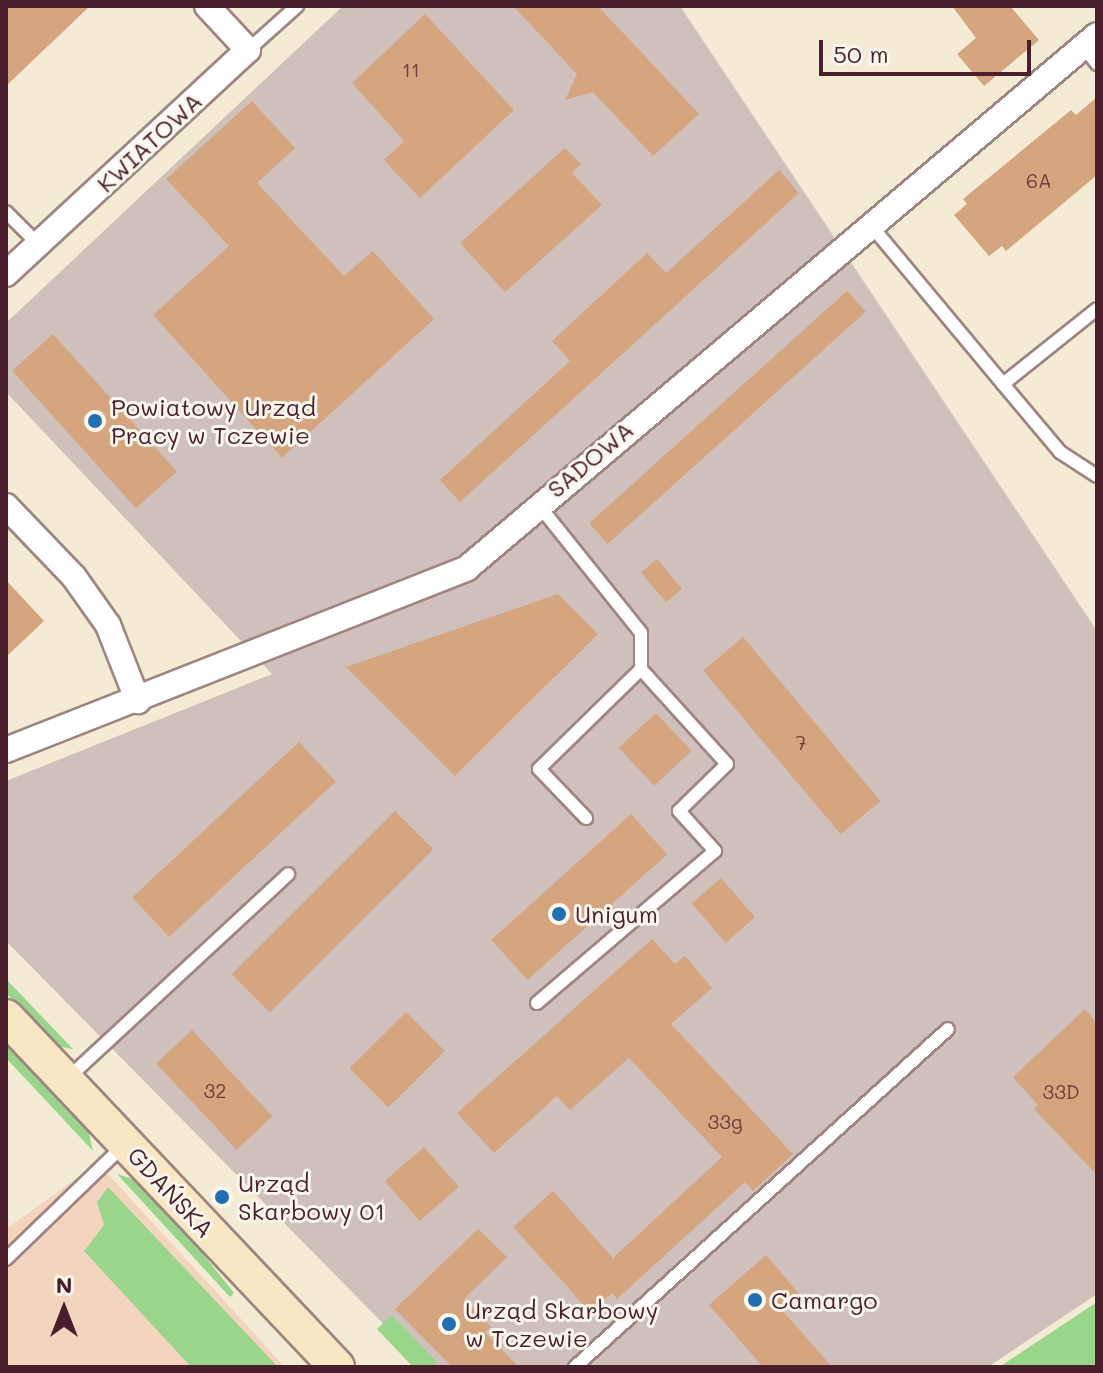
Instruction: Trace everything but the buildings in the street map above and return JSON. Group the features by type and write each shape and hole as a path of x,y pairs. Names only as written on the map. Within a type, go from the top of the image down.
{"street":[{"path":"207,6 248,50"},
{"name":"SADOWA","path":"6,750 138,701 467,568 537,503 869,223 1092,48"},
{"name":"KWIATOWA","path":"6,274 248,50"},
{"path":"6,506 74,577 108,625 138,701"},
{"name":"GDAŃSKA","path":"6,1017 337,1367"}],"lane":[{"path":"248,50 297,6"},
{"path":"6,212 38,244"},
{"path":"869,223 1060,452 1097,476"},
{"path":"1003,384 1097,309"},
{"path":"537,503 641,633 641,669 727,764 679,811 715,851 537,1003"},
{"path":"586,818 539,769 641,669"},
{"path":"66,1080 288,874"},
{"path":"575,1367 948,1029"},
{"path":"6,1259 125,1144"}],"shaded area":[{"path":"343,6 680,6 1097,631 1097,1294 988,1367 426,1367 6,941 6,781 272,674 6,392 6,323"},
{"path":"98,1163 285,1367 6,1367 6,1229"}],"green space":[{"path":"6,979 73,1049 56,1046 6,993"},
{"path":"6,1043 88,1129 93,1151 6,1058"},
{"path":"117,1174 139,1181 181,1226 234,1293 230,1297"},
{"path":"108,1187 278,1367 191,1367 84,1251 104,1225 97,1202"},
{"path":"1097,1302 1097,1367 999,1367"},
{"path":"392,1315 437,1362 432,1367 413,1367 377,1329"}],"place":[{"name":"Powiatowy Urząd Pracy w Tczewie","path":"95,421"},
{"name":"Unigum","path":"559,914"},
{"name":"Urząd Skarbowy 01","path":"222,1197"},
{"name":"Camargo","path":"755,1300"},
{"name":"Urząd Skarbowy w Tczewie","path":"449,1324"}]}
